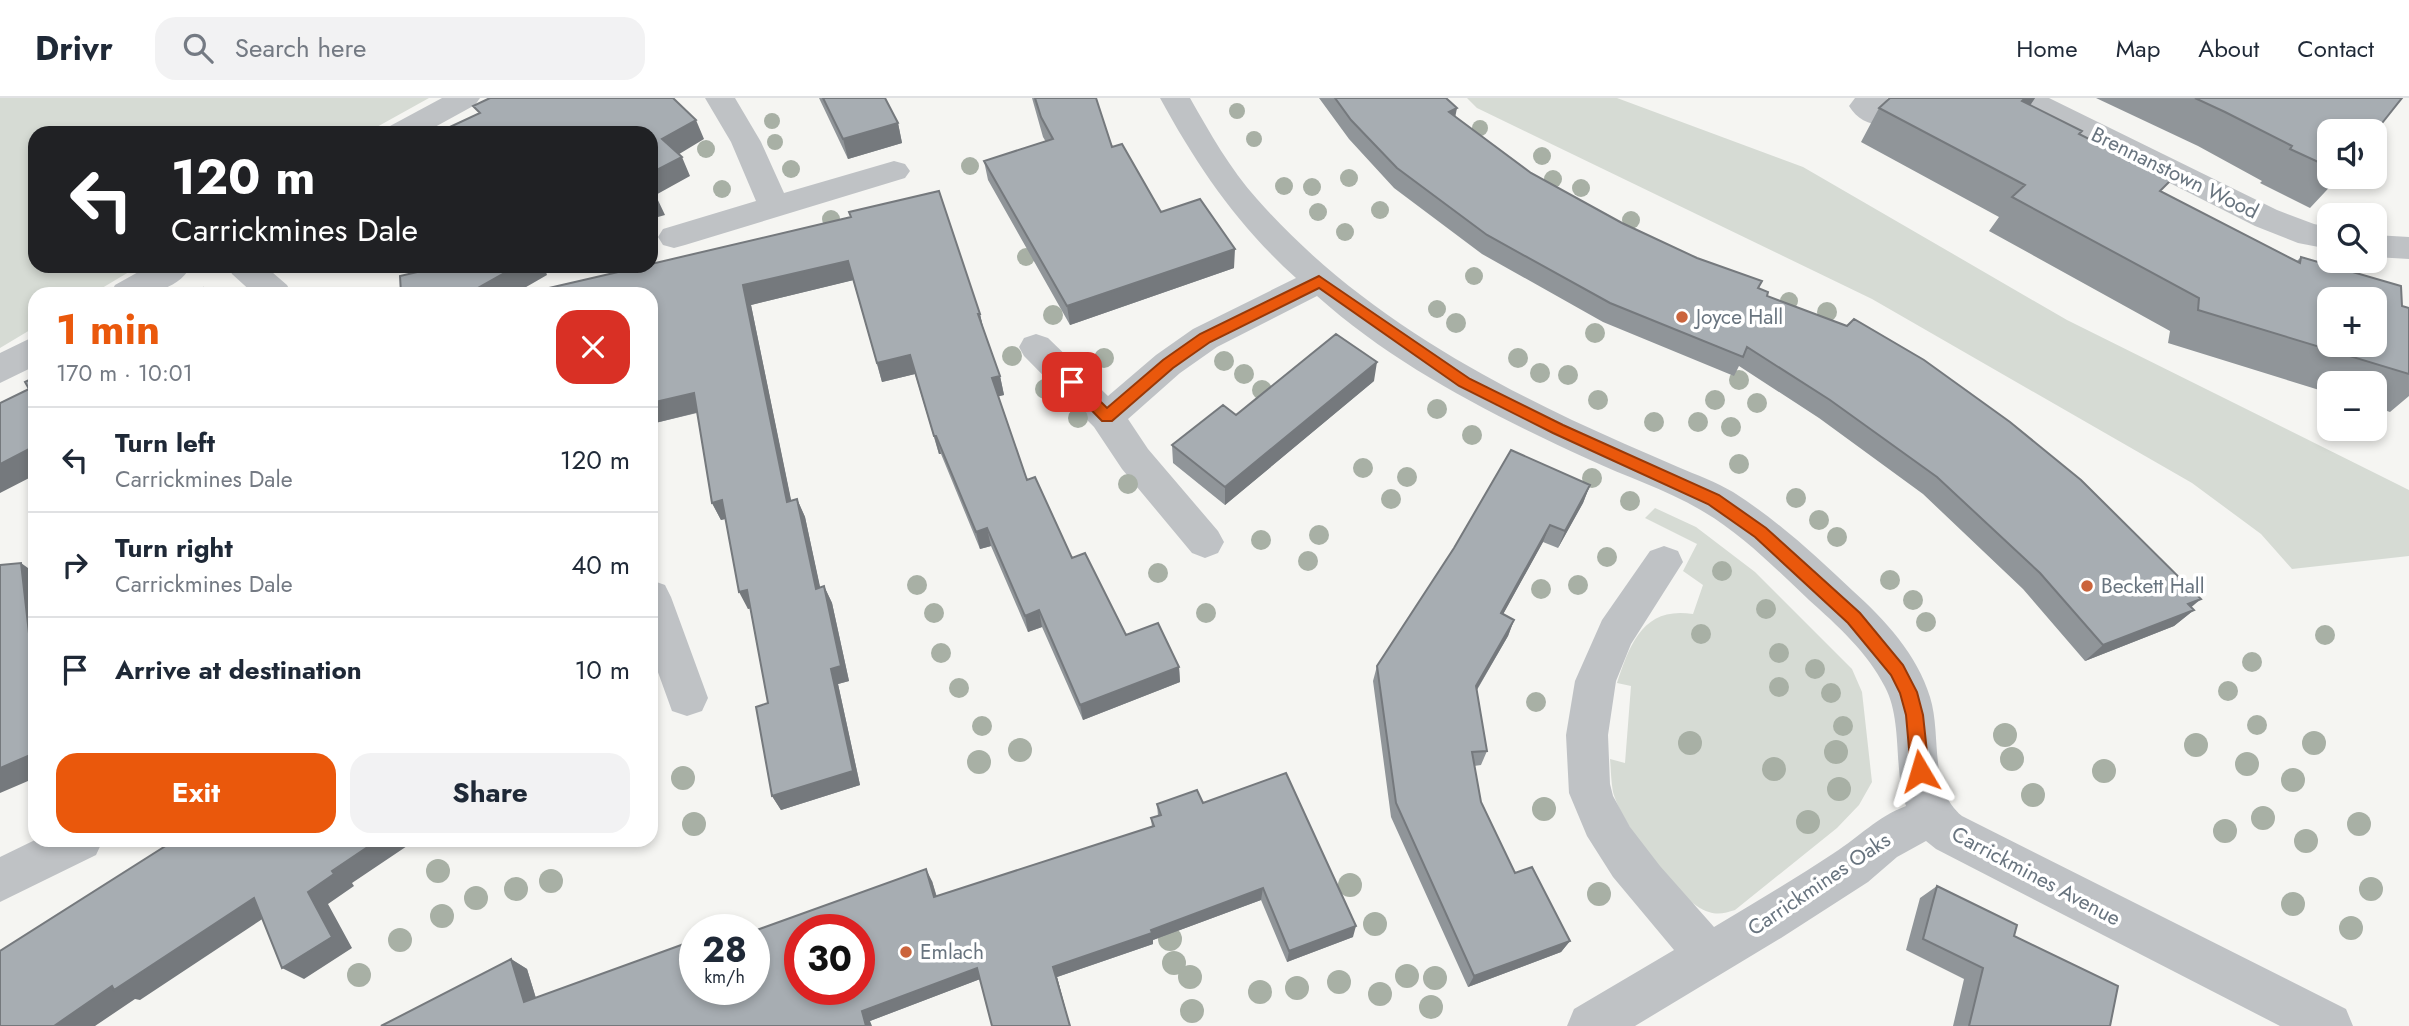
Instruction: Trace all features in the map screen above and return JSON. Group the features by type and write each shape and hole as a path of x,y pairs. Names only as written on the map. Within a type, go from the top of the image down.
{"street":[{"path":"414,126 466,98"},
{"path":"720,98 746,142 774,207"},
{"name":"Carrickmines Avenue","path":"1175,98 1216,167 1255,217 1319,281 1465,383 1558,429 1714,499 1761,533 1854,618 1897,670 1908,692 1914,715 1923,795 1934,818 1951,834 2329,1026"},
{"name":"Brennanstown Wood","path":"2025,98 2255,213 2317,236"},
{"path":"674,237 894,171"},
{"path":"2387,247 2409,248"},
{"path":"139,287 162,273"},
{"path":"252,273 267,287"},
{"path":"1107,417 1168,364 1205,338 1319,281"},
{"path":"1037,347 1107,417 1135,459 1205,542"},
{"path":"0,370 28,353"},
{"path":"1664,562 1621,618 1596,678 1587,718 1591,799 1613,840 1707,954"},
{"path":"658,617 687,698"},
{"name":"Carrickmines Oaks","path":"1591,1026 1852,867 1881,842 1903,828 1934,818"},
{"path":"0,880 67,847"}],"shaded area":[{"path":"0,98 429,98 379,126 28,126 28,273 127,273 104,287 28,287 28,331 0,348"},
{"path":"1467,98 1617,98 1803,167 2067,320 2409,490 2409,556 2292,569 2261,534 2192,483 1872,299 1477,108"},
{"path":"1655,508 1696,527 1755,572 1852,669 1862,692 1872,782 1859,805 1837,828 1735,910 1725,913 1712,913 1696,906 1667,878 1627,823 1613,792 1610,759 1625,763 1631,686 1617,683 1627,654 1642,630 1651,622 1676,613 1693,614 1703,585 1683,571 1697,544 1645,518"}],"building":[{"path":"490,98 673,98 696,120 662,139 682,157 658,169 658,126 452,126 480,113 473,106"},
{"path":"823,98 885,98 898,123 843,139"},
{"path":"1035,98 1096,98 1112,147 1122,144 1161,212 1200,199 1235,249 1067,306 984,161 1053,139 1041,117"},
{"path":"1335,98 1446,98 1457,108 1449,112 1531,173 1622,223 1697,258 1762,281 1758,288 1768,292 1767,296 1847,326 1854,319 1924,360 2010,422 2081,480 2201,599 2188,604 2194,610 2103,645 2040,573 1937,477 1830,400 1747,347 1743,357 1610,303 1487,235 1397,168 1351,120"},
{"path":"1890,98 2025,98 2022,101 2082,131 2079,134 2171,180 2160,191 2300,263 2301,257 2317,262 2317,273 2356,273 2401,286 2402,306 2409,308 2409,374 2353,357 2387,357 2387,287 2317,287 2317,346 2198,310 2199,298 2012,197 2025,185 1879,108"},
{"path":"2195,98 2402,98 2385,119 2317,119 2317,161"},
{"path":"939,191 1000,376 992,378 1027,480 1035,477 1072,558 1085,553 1126,635 1158,623 1179,667 1080,705 1039,610 1025,616 987,528 976,532 934,436 910,355 877,363 848,261 743,285 787,502 797,499 816,589 824,586 841,666 831,669 853,771 772,796 756,707 768,703 747,590 739,592 722,500 712,503 694,393 658,401 658,287 553,287 614,273 658,273 658,262 851,217 849,212"},
{"path":"413,273 504,273 480,287 401,287 400,276"},
{"path":"1336,334 1377,362 1225,487 1172,445 1223,405 1236,415"},
{"path":"28,389 28,450 0,464 0,403"},
{"path":"1511,450 1590,485 1565,531 1550,525 1501,613 1514,620 1476,686 1487,751 1472,752 1481,802 1515,873 1532,867 1570,941 1474,976 1396,803 1377,666 1454,548"},
{"path":"21,563 28,625 28,756 0,768 0,565"},
{"path":"1286,773 1356,926 1289,951 1263,888 1151,930 1152,933 1053,967 1070,1026 992,1026 977,968 862,1011 866,1026 381,1026 511,959 524,1002 679,946 679,1005 770,1005 770,925 784,920 784,1005 875,1005 875,914 801,914 926,869 934,897 1154,826 1151,818 1161,815 1157,804 1197,790 1203,803"},
{"path":"164,847 368,847 332,871 334,874 308,892 332,937 282,968 254,898 114,990 112,986 54,1026 0,1026 0,951"},
{"path":"1937,886 2017,925 2014,936 2118,986 2110,1026 1969,1026 1983,968 1923,939"}],"place":[{"name":"Joyce Hall","path":"1682,317"},
{"name":"Beckett Hall","path":"2087,586"},
{"name":"Emlach","path":"906,952"}],"route":[{"path":"1072,382 1107,417 1168,364 1205,338 1319,281 1465,383 1558,429 1714,499 1761,533 1854,618 1897,670 1908,692 1914,715 1920,771"}]}
